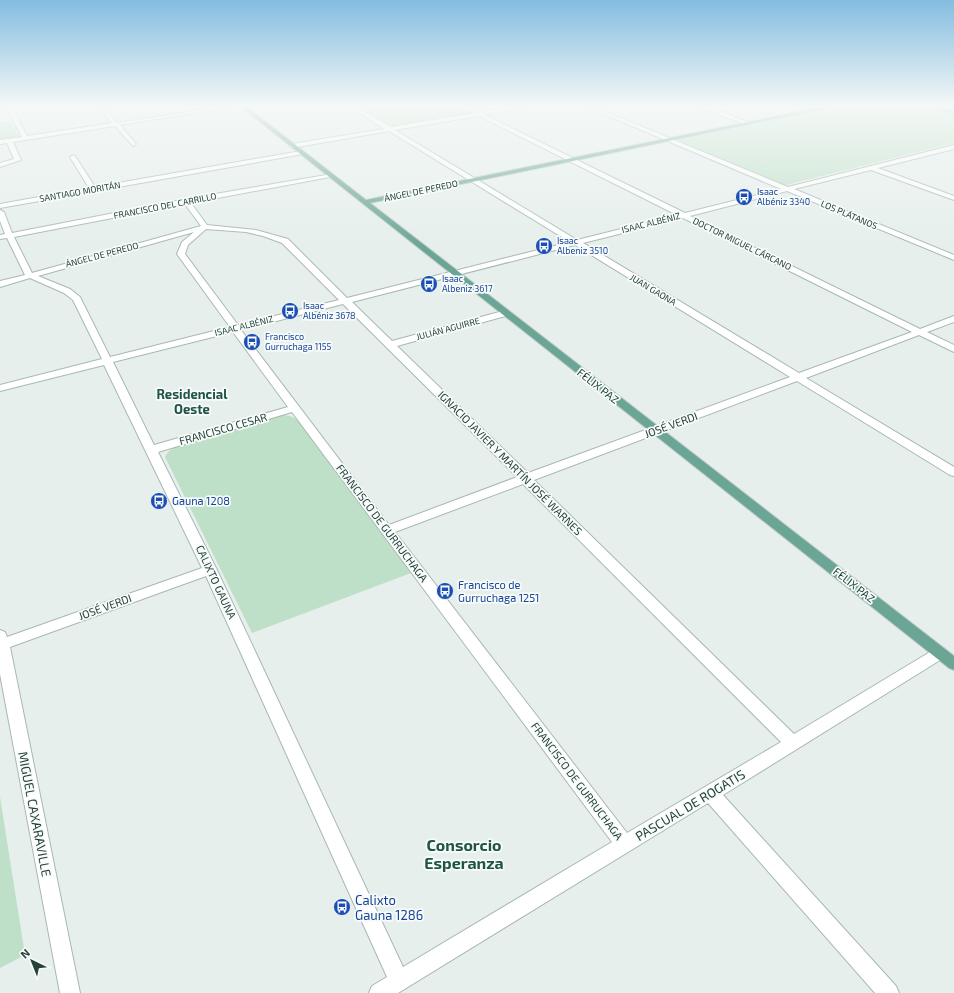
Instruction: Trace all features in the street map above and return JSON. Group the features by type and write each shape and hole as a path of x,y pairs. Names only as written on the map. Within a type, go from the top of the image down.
{"main road":[{"name":"FÉLIX PAZ","path":"301,153 954,664"},
{"name":"ÁNGEL DE PEREDO","path":"364,202 604,153"}],"street":[{"path":"0,165 18,160 15,153"},
{"name":"SANTIAGO MORITÁN","path":"0,206 299,153"},
{"name":"JUAN GAONA","path":"428,153 954,472"},
{"name":"DOCTOR MIGUEL CÁRCANO","path":"558,153 954,349"},
{"name":"LOS PLÁTANOS","path":"702,153 954,258"},
{"name":"ISAAC ALBÉNIZ","path":"0,388 682,215 933,153"},
{"path":"73,157 93,189"},
{"path":"871,168 954,198"},
{"name":"FRANCISCO DEL CARRILLO","path":"0,237 330,175"},
{"path":"186,201 205,227"},
{"path":"0,212 9,235 29,275"},
{"name":"ÁNGEL DE PEREDO","path":"0,284 205,227"},
{"name":"IGNACIO JAVIER Y MARTÍN JOSÉ WARNES","path":"205,227 239,228 257,231 285,241 793,743"},
{"name":"FRANCISCO DE GURRUCHAGA","path":"205,227 185,244 181,254 294,408 625,845"},
{"name":"CALIXTO GAUNA","path":"29,275 67,291 77,299 210,570 399,981"},
{"name":"JULIÁN AGUIRRE","path":"390,345 506,313"},
{"name":"JOSÉ VERDI","path":"387,530 526,480 954,319"},
{"name":"FRANCISCO CESAR","path":"151,450 294,408"},
{"name":"JOSÉ VERDI","path":"1,642 210,570"},
{"name":"MIGUEL CAXARAVILLE","path":"1,642 70,993"},
{"name":"PASCUAL DE ROGATIS","path":"379,993 940,653"},
{"path":"710,793 889,993"}],"green space":[{"path":"704,153 913,153 782,186"},
{"path":"283,415 290,416 298,420 411,573 252,633 165,457 168,452 176,446"},
{"path":"0,797 25,955 0,968"}],"place":[{"name":"Isaac Albéniz 3340","path":"744,197"},
{"name":"Isaac Albeniz 3510","path":"544,246"},
{"name":"Isaac Albeniz 3617","path":"429,284"},
{"name":"Isaac Albéniz 3678","path":"290,311"},
{"name":"Francisco Gurruchaga 1155","path":"252,342"},
{"name":"Gauna 1208","path":"159,501"},
{"name":"Francisco de Gurruchaga 1251","path":"445,591"},
{"name":"Calixto Gauna 1286","path":"342,907"}],"district":[{"name":"Residencial Oeste","path":"192,402"},
{"name":"Consorcio Esperanza","path":"464,854"}]}
